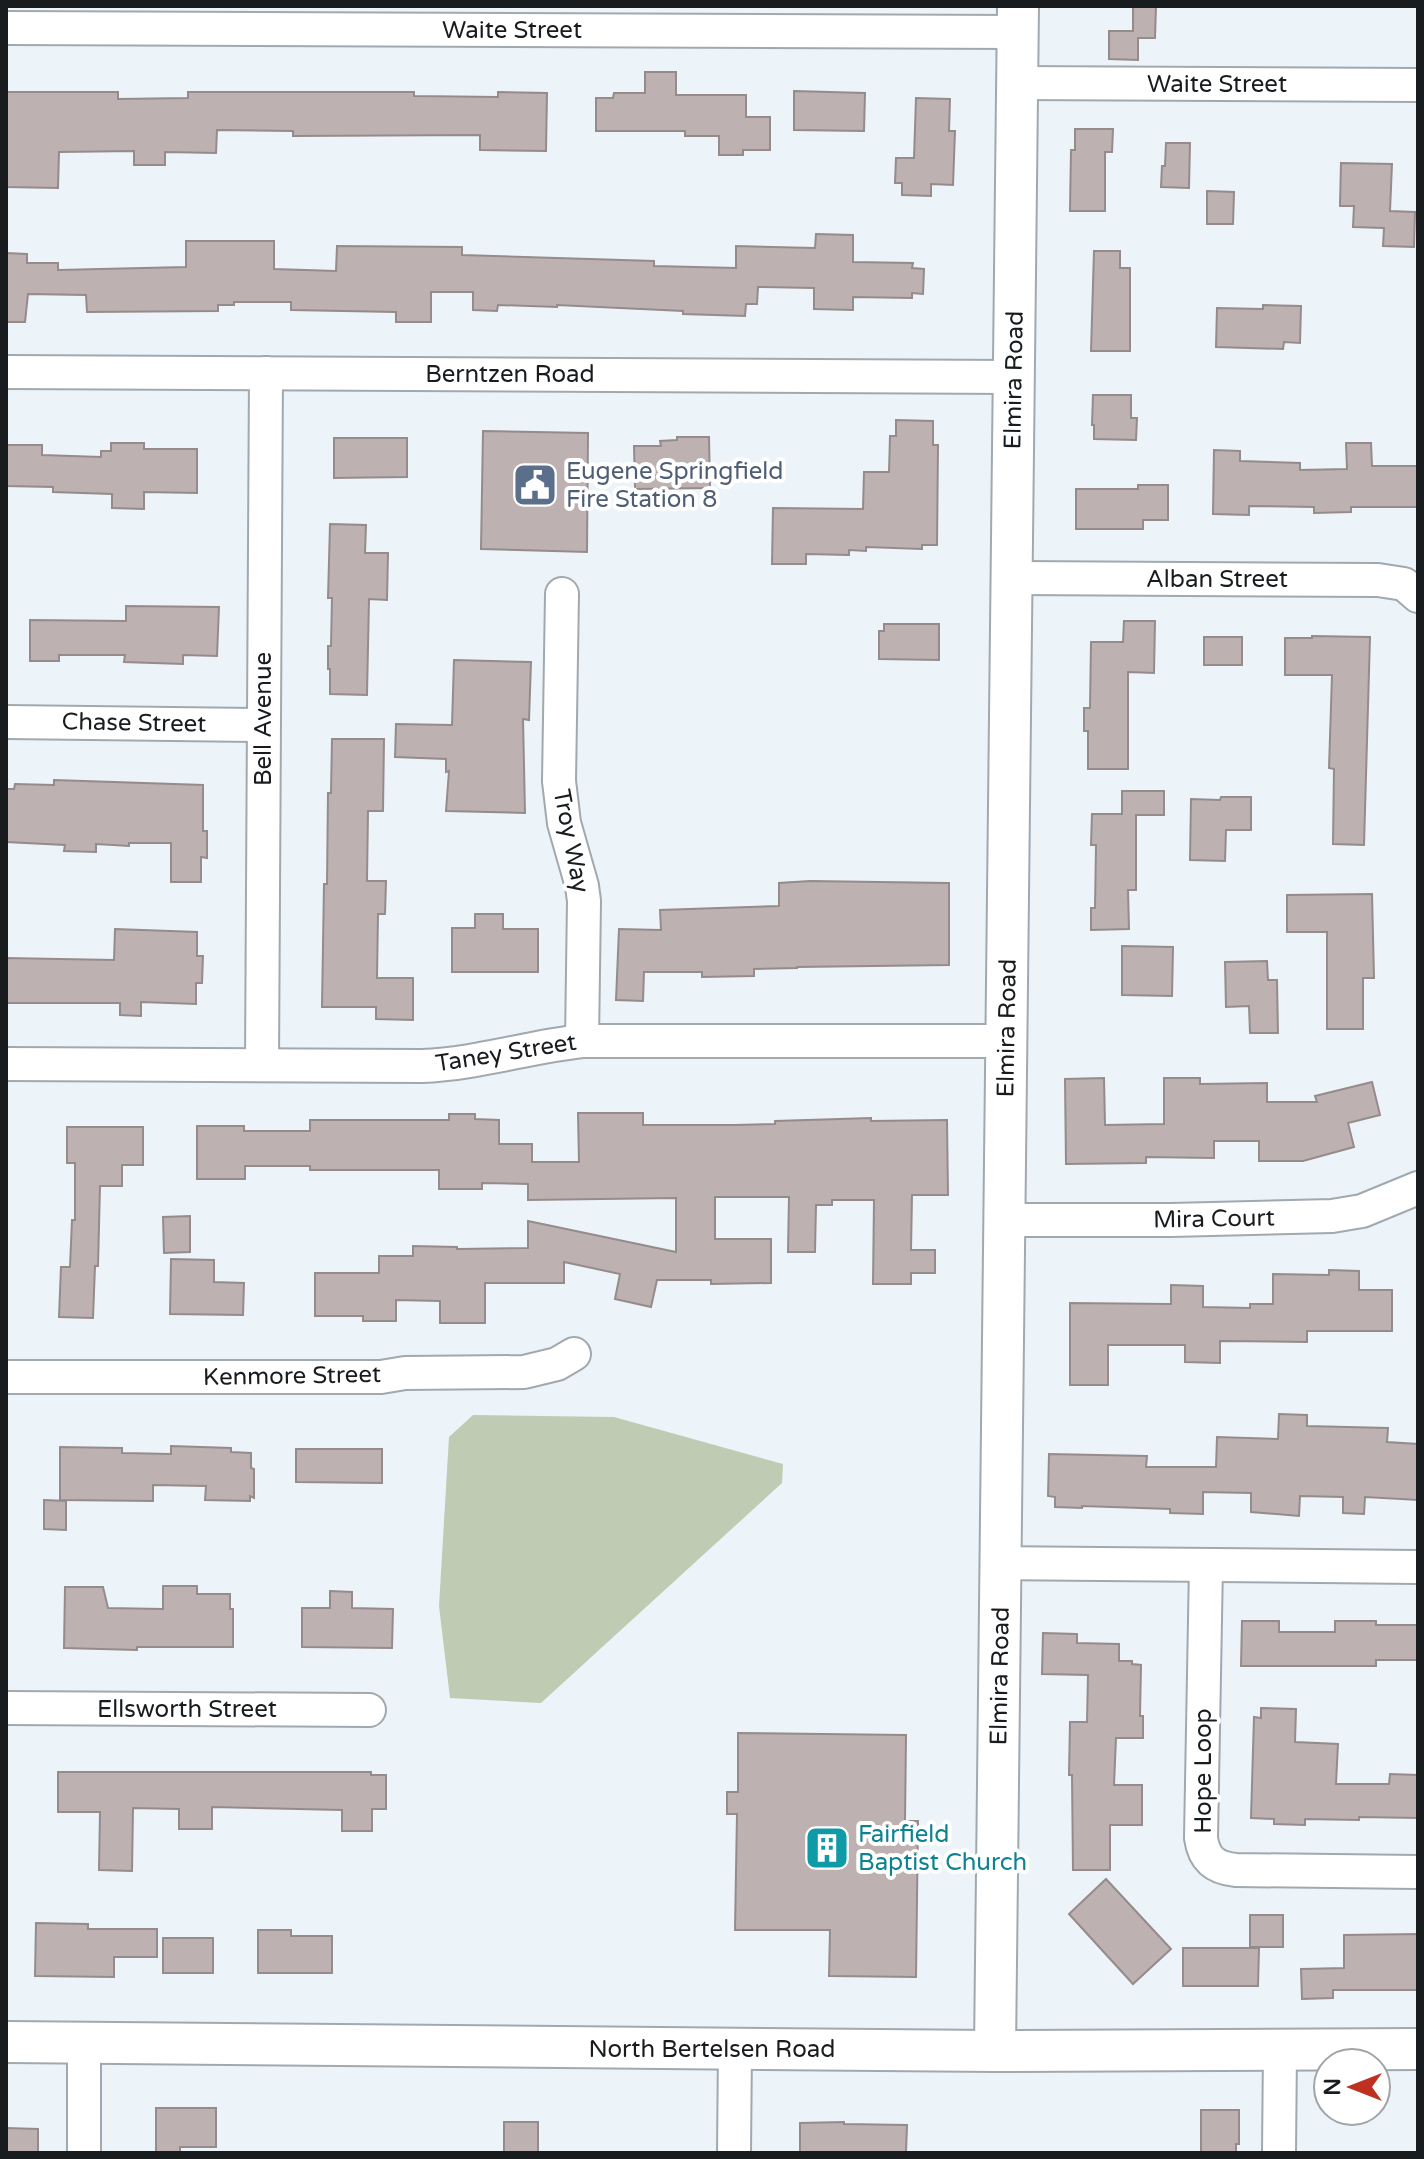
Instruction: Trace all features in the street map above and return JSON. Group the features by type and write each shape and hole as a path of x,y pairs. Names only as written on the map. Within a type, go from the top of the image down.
{"street":[{"name":"Waite Street","path":"6,28 1018,19"},
{"name":"Elmira Road","path":"995,2051 1018,19"},
{"name":"Waite Street","path":"1017,83 1418,85"},
{"name":"Berntzen Road","path":"6,372 1014,377"},
{"name":"Bell Avenue","path":"262,1064 266,373"},
{"name":"Alban Street","path":"1012,578 1378,580 1404,584 1418,596"},
{"name":"Troy Way","path":"562,594 559,781 564,823 584,901 582,1041"},
{"name":"Chase Street","path":"6,722 262,725"},
{"name":"Taney Street","path":"6,1064 446,1065 582,1041 1007,1041"},
{"name":"Mira Court","path":"1004,1220 1332,1216 1362,1211 1418,1188"},
{"name":"Kenmore Street","path":"6,1377 381,1377 405,1373 524,1372 557,1364 574,1354"},
{"path":"1001,1563 1418,1567"},
{"name":"Hope Loop","path":"1206,1565 1201,1838 1208,1859 1220,1867 1236,1870 1418,1872"},
{"name":"Ellsworth Street","path":"6,1708 369,1710"},
{"name":"North Bertelsen Road","path":"6,2042 995,2051 1418,2049"},
{"path":"84,2043 84,2153"},
{"path":"734,2153 735,2049"},
{"path":"1279,2153 1280,2049"}],"green space":[{"path":"473,1415 614,1417 783,1464 782,1483 541,1703 450,1698 439,1606 449,1437"}],"building":[{"path":"1133,6 1156,6 1155,38 1138,38 1138,60 1109,59 1109,31 1133,31"},
{"path":"645,72 676,72 676,95 746,95 746,117 770,117 770,150 743,150 743,155 719,155 719,136 685,136 685,131 596,131 596,98 613,98 614,93 645,93"},
{"path":"794,91 865,93 864,131 794,130"},
{"path":"6,92 118,92 118,99 188,98 188,92 414,92 414,96 498,97 498,92 547,93 546,151 480,150 480,135 293,136 293,131 217,130 216,153 165,152 165,165 134,165 134,151 59,152 58,188 6,187"},
{"path":"916,98 950,99 949,131 955,131 953,185 931,184 931,196 902,195 902,183 895,183 896,158 914,158"},
{"path":"1075,129 1113,129 1112,152 1105,152 1105,211 1070,211 1071,150 1075,150"},
{"path":"1166,143 1190,143 1189,188 1161,187"},
{"path":"1341,163 1392,164 1390,211 1415,212 1414,247 1383,246 1384,228 1353,227 1354,206 1340,206"},
{"path":"1207,191 1234,192 1233,224 1207,224"},
{"path":"816,234 853,235 853,262 913,263 912,268 924,269 923,294 912,293 912,298 853,297 853,310 814,309 814,288 758,287 757,304 746,304 745,316 557,305 498,305 497,311 473,310 473,292 431,292 431,322 396,322 396,312 291,310 291,302 234,302 234,305 218,305 218,311 87,312 86,295 28,294 25,322 6,322 6,253 27,254 27,263 58,263 58,270 186,267 186,241 274,241 274,269 336,271 337,246 462,247 462,255 654,261 654,266 736,268 736,246 815,248"},
{"path":"1094,251 1120,251 1120,268 1130,268 1130,351 1091,351"},
{"path":"1263,305 1301,306 1300,343 1284,342 1283,349 1216,347 1217,308 1263,309"},
{"path":"1093,395 1131,395 1131,418 1137,418 1136,440 1094,439"},
{"path":"896,420 933,421 933,445 938,445 937,545 922,545 922,549 866,547 866,551 849,550 849,555 806,554 806,564 772,564 773,508 863,509 864,472 889,472 890,436 896,436"},
{"name":"Eugene Springfield Fire Station 8","path":"483,431 588,433 587,552 481,549"},
{"path":"677,437 709,437 710,488 635,489 634,446 661,446 660,441 677,440"},
{"path":"334,438 407,438 407,477 334,478"},
{"path":"111,443 144,443 144,449 197,449 197,493 144,492 144,509 112,508 112,494 53,492 53,487 6,486 6,445 42,445 42,455 101,457 101,451 111,451"},
{"path":"1346,443 1371,443 1372,466 1418,466 1418,507 1351,507 1351,512 1314,513 1314,507 1249,506 1249,515 1213,514 1214,450 1240,451 1240,461 1300,463 1300,470 1347,469"},
{"path":"1138,485 1168,485 1168,520 1143,520 1143,529 1076,529 1076,489 1138,489"},
{"path":"330,524 366,525 365,553 388,553 387,600 369,599 367,695 330,694"},
{"path":"126,606 219,607 217,656 183,655 183,664 124,662 125,655 59,655 59,661 30,661 30,620 126,621"},
{"path":"1124,621 1155,621 1154,673 1128,672 1128,769 1088,769 1088,731 1084,731 1084,708 1090,708 1091,642 1123,642"},
{"path":"884,624 939,624 939,660 879,659 879,631 884,631"},
{"path":"1204,637 1242,637 1242,665 1204,665"},
{"path":"1370,637 1364,845 1333,844 1334,769 1329,768 1332,675 1285,675 1285,638"},
{"path":"454,660 531,662 529,720 523,719 525,813 446,811 449,771 446,772 446,759 395,757 396,724 452,725"},
{"path":"332,739 384,739 383,811 368,811 367,881 386,881 385,914 378,914 377,978 413,978 413,1020 376,1019 376,1007 322,1007 324,884 327,884"},
{"path":"54,780 203,785 203,831 207,831 207,858 201,857 201,882 171,882 171,843 129,843 129,846 96,844 96,852 64,851 65,845 6,842 6,789 14,789 15,784 54,785"},
{"path":"1122,791 1164,791 1164,815 1136,815 1136,890 1128,890 1129,929 1091,930 1091,908 1095,908 1096,845 1091,845 1092,814 1122,814"},
{"path":"1221,797 1251,797 1251,830 1226,830 1225,861 1190,860 1191,799 1220,800"},
{"path":"779,883 949,883 949,965 754,969 754,976 702,977 702,972 644,972 643,1001 616,1000 619,929 661,930 660,910 779,906"},
{"path":"1372,894 1374,978 1363,978 1363,1029 1327,1029 1327,932 1287,932 1287,895"},
{"path":"475,914 503,914 503,929 538,929 538,972 452,972 452,928 475,928"},
{"path":"115,929 197,932 197,956 203,956 202,983 196,983 196,1004 141,1002 141,1016 120,1015 120,1003 6,1003 6,958 114,960"},
{"path":"1122,946 1173,947 1172,996 1122,995"},
{"path":"1267,961 1268,980 1277,980 1278,1033 1250,1033 1249,1006 1226,1007 1225,962"},
{"path":"1104,1078 1105,1125 1164,1124 1164,1078 1200,1078 1200,1084 1267,1083 1267,1102 1317,1102 1315,1096 1372,1082 1380,1115 1348,1123 1354,1147 1303,1161 1259,1161 1259,1141 1214,1141 1214,1158 1146,1157 1146,1163 1066,1164 1065,1079"},
{"path":"578,1113 643,1113 643,1125 775,1124 775,1121 871,1118 871,1121 947,1120 948,1195 912,1195 911,1250 935,1250 935,1273 911,1273 911,1284 873,1284 874,1200 832,1200 832,1205 816,1205 815,1252 788,1252 789,1197 715,1197 715,1239 771,1239 771,1283 711,1284 711,1280 657,1280 651,1307 615,1299 620,1274 564,1262 564,1283 485,1283 485,1323 440,1323 440,1301 396,1300 396,1321 363,1321 363,1316 315,1316 315,1273 379,1273 379,1256 413,1256 413,1246 528,1248 528,1221 676,1252 676,1198 528,1200 528,1184 482,1183 482,1189 439,1189 439,1170 310,1170 310,1166 245,1166 245,1179 197,1179 197,1126 244,1126 244,1131 310,1131 310,1120 449,1120 449,1114 475,1114 475,1119 499,1120 499,1144 532,1144 532,1162 579,1162"},
{"path":"67,1127 143,1127 143,1165 122,1165 122,1186 100,1186 93,1318 59,1317 61,1267 70,1267 72,1220 75,1220 75,1163 67,1163"},
{"path":"190,1216 190,1252 164,1253 163,1217"},
{"path":"171,1259 214,1260 214,1282 244,1283 243,1315 170,1314"},
{"path":"1329,1270 1359,1271 1359,1290 1392,1290 1392,1331 1307,1331 1307,1342 1220,1341 1220,1363 1185,1362 1185,1345 1108,1345 1108,1385 1070,1385 1070,1303 1171,1304 1171,1285 1203,1286 1203,1307 1250,1308 1250,1304 1273,1304 1273,1274 1329,1275"},
{"path":"1279,1414 1307,1415 1307,1426 1388,1428 1387,1442 1418,1444 1418,1500 1365,1497 1364,1514 1343,1513 1343,1497 1300,1496 1299,1516 1251,1512 1251,1493 1203,1492 1203,1514 1170,1513 1170,1509 1055,1507 1055,1497 1048,1496 1049,1454 1147,1456 1146,1467 1216,1467 1217,1437 1278,1439"},
{"path":"171,1446 231,1448 231,1452 251,1453 254,1498 250,1496 250,1501 205,1500 206,1486 153,1485 153,1501 60,1500 60,1447 122,1448 122,1453 171,1454"},
{"path":"296,1449 382,1449 382,1483 296,1482"},
{"path":"44,1500 66,1501 66,1530 44,1529"},
{"path":"163,1586 197,1586 197,1594 230,1594 233,1647 137,1647 137,1650 64,1648 65,1587 103,1587 108,1608 163,1609"},
{"path":"330,1591 352,1592 352,1608 393,1609 392,1648 302,1647 302,1608 330,1608"},
{"path":"1242,1621 1279,1621 1279,1632 1335,1632 1335,1621 1418,1625 1418,1660 1376,1660 1376,1666 1241,1666"},
{"path":"1043,1633 1077,1634 1077,1643 1119,1644 1119,1661 1141,1665 1143,1738 1116,1738 1114,1785 1142,1785 1142,1825 1110,1825 1110,1870 1073,1870 1070,1722 1087,1722 1088,1675 1042,1674"},
{"path":"1261,1708 1296,1709 1295,1742 1338,1744 1336,1784 1389,1784 1390,1774 1418,1775 1418,1818 1305,1819 1305,1825 1274,1824 1274,1819 1251,1818 1254,1717 1261,1718"},
{"name":"Fairfield Baptist Church","path":"738,1733 906,1735 905,1821 918,1821 916,1977 829,1976 830,1930 735,1930 737,1814 727,1814 727,1792 738,1792"},
{"path":"58,1772 371,1772 371,1775 386,1775 386,1809 372,1809 372,1831 342,1831 342,1810 212,1807 212,1829 179,1829 179,1809 133,1808 132,1871 99,1870 100,1812 58,1812"},
{"path":"1106,1879 1171,1949 1133,1984 1069,1914"},
{"path":"1250,1915 1283,1915 1283,1947 1250,1947"},
{"path":"36,1923 88,1924 88,1929 157,1929 157,1957 114,1957 114,1977 35,1976"},
{"path":"258,1930 291,1930 291,1936 332,1936 332,1973 258,1973"},
{"path":"1418,1934 1418,1990 1333,1990 1333,1998 1302,1999 1301,1969 1344,1968 1344,1935"},
{"path":"163,1938 213,1938 213,1973 163,1973"},
{"path":"1183,1948 1259,1948 1258,1986 1183,1986"},
{"path":"156,2108 216,2108 216,2147 180,2147 180,2153 156,2153"},
{"path":"1201,2110 1239,2110 1236,2153 1201,2153"},
{"path":"504,2122 538,2122 538,2153 504,2153"},
{"path":"800,2123 907,2125 906,2153 800,2153"},
{"path":"6,2128 38,2129 38,2153 6,2153"}],"place":[{"name":"Eugene Springfield Fire Station 8","path":"535,485"},
{"name":"Fairfield Baptist Church","path":"827,1848"}]}
